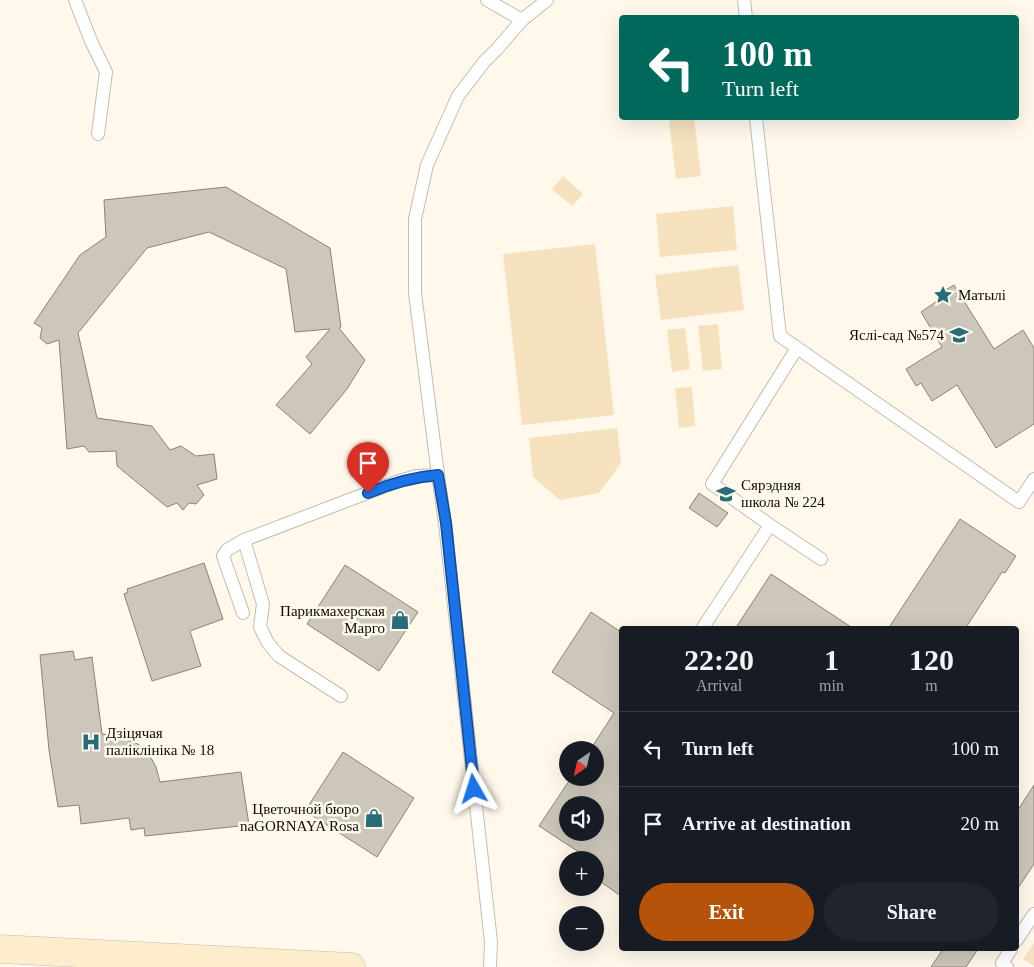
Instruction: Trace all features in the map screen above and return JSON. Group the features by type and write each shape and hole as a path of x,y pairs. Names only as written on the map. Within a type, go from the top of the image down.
{"main road":[{"path":"0,949 351,967"}],"lane":[{"path":"75,0 91,41 106,72 98,134"},
{"path":"487,0 522,20"},
{"path":"490,967 491,942 446,523 438,475 415,293 415,219 427,165 458,96 484,62 522,20 547,0"},
{"path":"744,0 746,15"},
{"path":"756,120 780,336 1019,502 1034,479"},
{"path":"797,348 712,484 820,559"},
{"path":"243,613 223,556 227,550 244,540 396,482 416,476 438,475"},
{"path":"704,626 770,525"},
{"path":"244,540 263,604 260,627 268,643 279,656 341,696"},
{"path":"1019,936 1034,914"},
{"path":"1007,967 1002,963 1011,951"}],"shaded area":[{"path":"694,120 701,176 676,179 669,121"},
{"path":"563,176 583,194 572,206 552,189"},
{"path":"733,206 737,250 660,257 656,214"},
{"path":"595,244 614,415 522,425 503,254"},
{"path":"738,265 744,310 661,320 655,275"},
{"path":"718,324 722,369 703,371 698,326"},
{"path":"685,328 690,369 672,372 667,330"},
{"path":"692,387 695,426 679,428 675,388"},
{"path":"617,428 621,463 599,493 560,500 533,477 529,438"},
{"path":"1034,943 1034,966 1023,959"}],"building":[{"path":"226,187 330,248 341,327 339,328 365,360 347,389 310,434 276,405 312,364 306,357 330,329 295,332 286,269 209,232 147,248 78,333 97,418 152,426 170,450 181,446 196,456 214,454 217,479 197,485 204,495 196,504 189,503 183,510 177,503 167,507 117,466 116,451 89,452 84,446 67,449 59,340 47,344 40,338 42,328 34,323 80,255 106,237 104,200"},
{"path":"954,285 994,349 1023,330 1034,348 1034,424 996,448 957,385 932,401 921,383 916,386 906,369 942,347 921,312 940,299 937,295"},
{"path":"699,493 728,513 717,527 689,508"},
{"path":"960,519 1016,556 1005,573 1002,572 967,626 890,626"},
{"path":"204,563 223,619 190,631 201,666 152,681 124,594 128,592 127,589"},
{"path":"345,565 418,612 379,671 307,624"},
{"path":"771,574 849,626 737,626"},
{"path":"591,612 619,631 619,895 604,884 604,851 577,851 562,841 604,841 604,796 559,796 566,786 604,786 604,741 596,741 614,713 552,672"},
{"name":"Дзіцячая паліклініка № 18","path":"73,651 75,660 92,657 102,734 118,736 138,744 150,756 156,767 160,782 241,772 249,825 145,836 144,828 131,830 129,818 81,824 79,805 58,807 49,750 40,655"},
{"path":"343,752 414,798 377,857 305,811"},
{"path":"1034,785 1034,864 1019,886 1019,808"},
{"path":"559,796 559,839 539,826"},
{"path":"942,951 977,951 966,967 931,967"}],"place":[{"name":"Матылі","path":"943,295"},
{"name":"Яслі-сад №574","path":"959,335"},
{"name":"Сярэдняя школа № 224","path":"726,494"},
{"name":"Парикмахерская Марго","path":"400,620"},
{"name":"Дзіцячая паліклініка № 18","path":"91,742"},
{"name":"Цветочной бюро naGORNAYA Rosa","path":"374,818"}],"route":[{"path":"368,493 416,476 438,475 446,523 474,789"}]}
